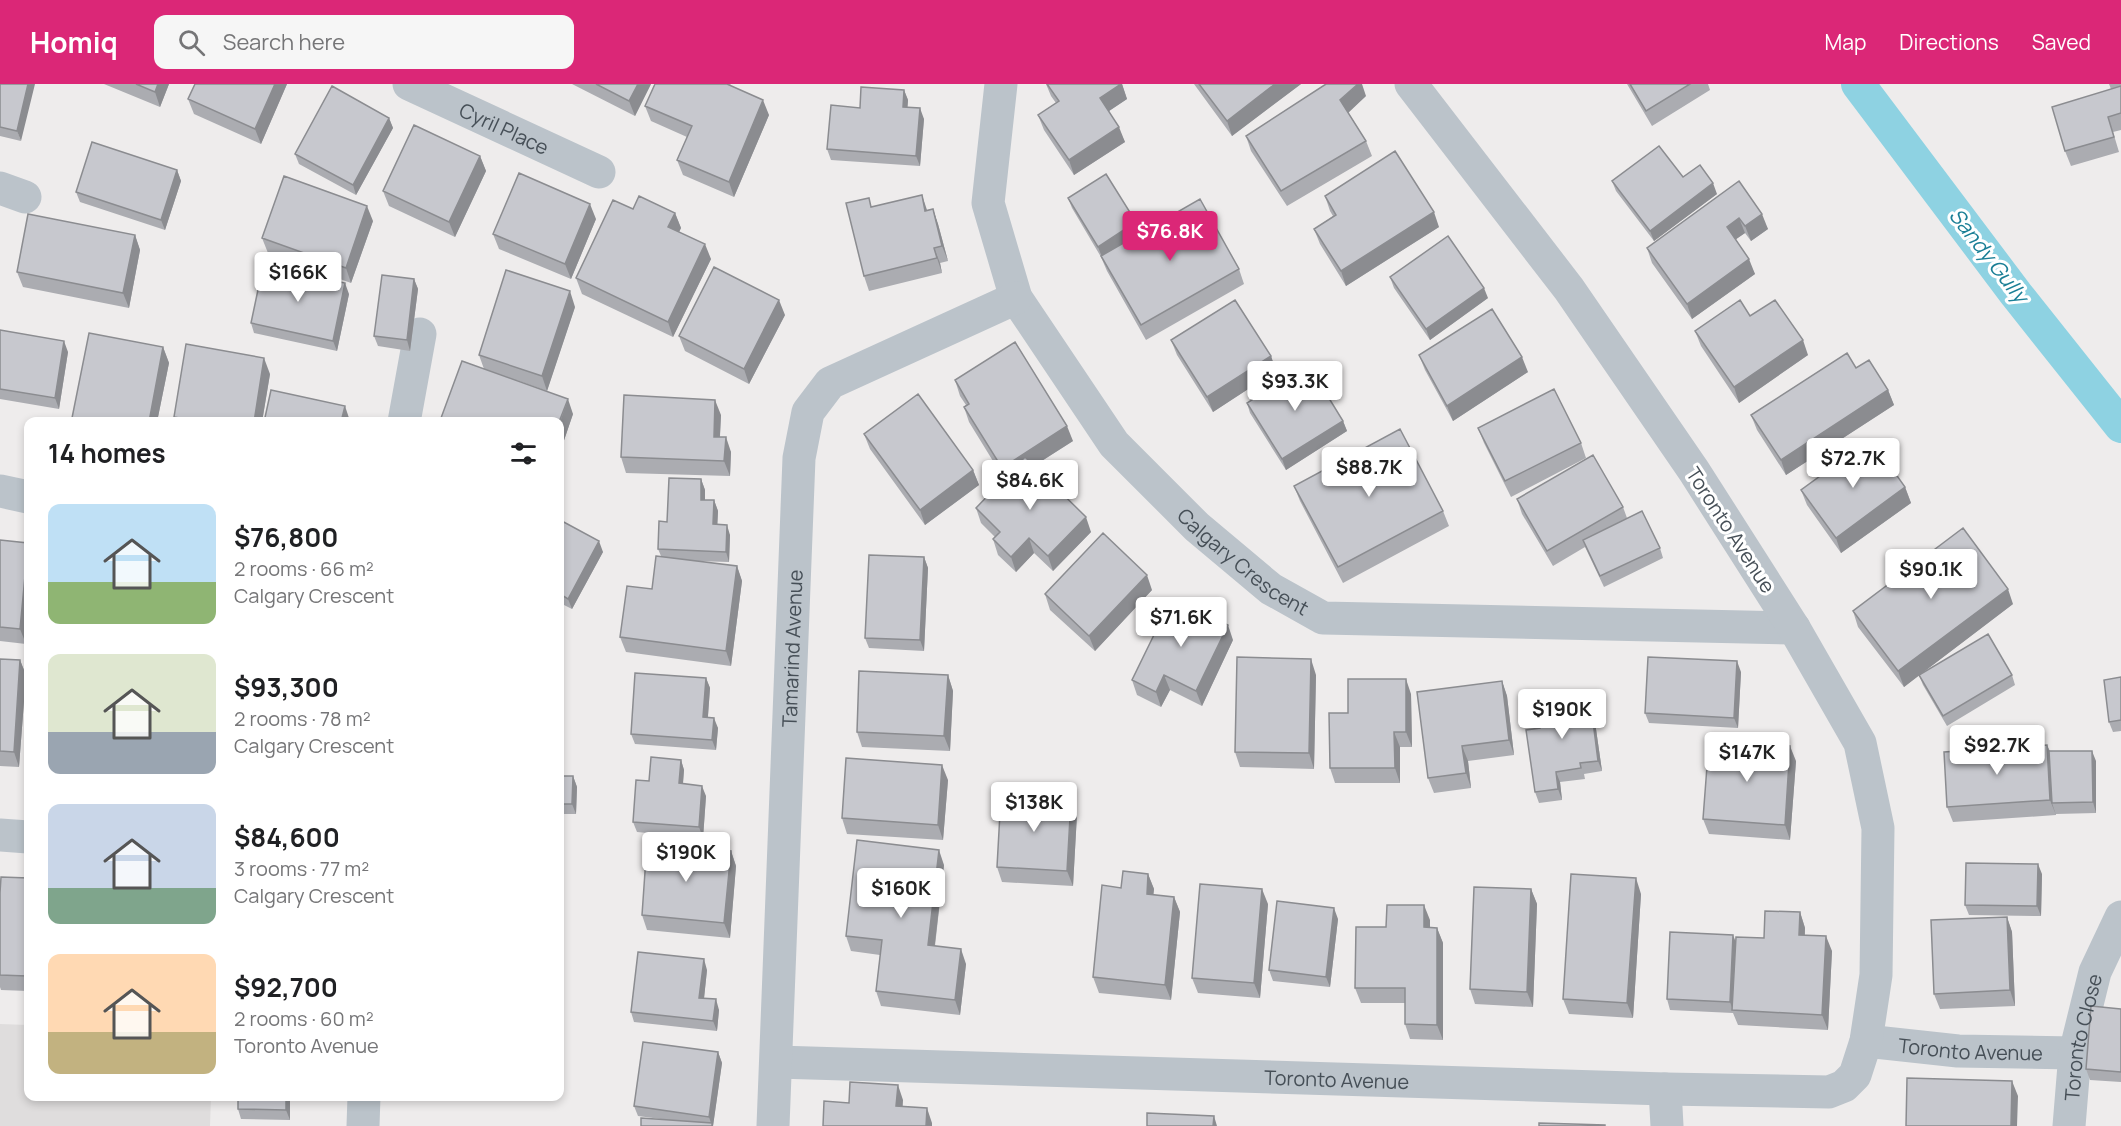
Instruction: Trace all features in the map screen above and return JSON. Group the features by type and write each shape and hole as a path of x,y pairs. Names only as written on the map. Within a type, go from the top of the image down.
{"street":[{"name":"Cyril Place","path":"409,84 599,172"},
{"name":"Calgary Crescent","path":"1001,84 988,203 1016,298 1114,444 1197,527 1272,589 1323,618 1794,627"},
{"name":"Toronto Avenue","path":"777,1062 1828,1092 1844,1086 1855,1075 1866,1041 1876,975 1878,828 1860,743 1794,627 1694,471 1569,289 1411,84"},
{"name":"Tamarind Avenue","path":"773,1126 799,458 808,412 830,383 1016,298"},
{"path":"405,417 420,334"},
{"path":"0,491 24,496"},
{"path":"0,835 24,837"},
{"name":"Toronto Close","path":"2069,1126 2075,1053 2095,972 2121,917"},
{"name":"Toronto Avenue","path":"1866,1041 1958,1051 2075,1053"},
{"path":"1665,1089 1667,1126"},
{"path":"363,1126 364,1101"}],"shaded area":[{"path":"0,1024 24,1025 24,1101 211,1101 210,1126 0,1126"}],"building":[{"path":"0,84 28,84 17,131 0,127"},
{"path":"136,84 158,84 155,92"},
{"path":"195,84 275,84 255,129 188,99"},
{"path":"596,84 638,84 629,101"},
{"path":"655,84 727,84 763,100 729,182 677,160 692,126 645,106"},
{"path":"1047,84 1121,84 1100,98 1119,127 1069,160 1038,115 1059,101"},
{"path":"1199,84 1275,84 1227,121"},
{"path":"1326,84 1358,84 1340,100 1366,141 1281,191 1246,136"},
{"path":"1630,84 1690,84 1646,111"},
{"path":"332,86 389,118 353,185 295,154"},
{"path":"2121,86 2121,113 2108,117 2114,137 2065,151 2052,107"},
{"path":"861,87 904,90 903,107 920,108 916,156 827,149 831,105 860,108"},
{"path":"414,125 480,156 449,222 383,191"},
{"path":"92,142 177,170 161,220 76,192"},
{"path":"1659,146 1683,177 1700,165 1713,183 1650,231 1612,181"},
{"path":"1395,151 1434,212 1341,271 1314,229 1336,215 1325,196"},
{"path":"519,173 590,204 565,264 493,234"},
{"path":"1106,174 1136,222 1098,247 1068,198"},
{"path":"284,176 367,206 346,268 262,238"},
{"path":"1739,181 1762,214 1745,226 1739,218 1727,227 1749,259 1687,304 1647,248"},
{"path":"922,195 925,211 933,209 942,246 934,248 937,258 864,276 846,203 869,198 871,207"},
{"path":"639,196 675,213 668,227 705,244 668,322 576,278 613,200 633,209"},
{"path":"1200,199 1239,269 1141,325 1101,256"},
{"path":"28,214 135,235 123,293 17,272"},
{"path":"1448,236 1484,288 1426,329 1390,277"},
{"path":"263,266 345,283 333,341 251,323"},
{"path":"714,267 779,300 744,369 679,336"},
{"path":"506,270 570,291 542,376 479,355"},
{"path":"382,275 414,279 407,340 374,336"},
{"path":"1235,300 1271,356 1207,397 1171,340"},
{"path":"1740,300 1750,316 1775,300 1803,340 1734,387 1695,331"},
{"path":"1492,309 1522,357 1447,406 1419,355"},
{"path":"0,330 64,341 55,398 0,389"},
{"path":"89,333 163,347 150,417 72,417"},
{"path":"1015,342 1067,426 1002,468 964,407 969,404 955,380"},
{"path":"186,344 264,358 255,417 174,417"},
{"path":"1847,353 1856,368 1869,360 1888,390 1781,460 1751,415"},
{"path":"462,361 568,399 561,417 441,417"},
{"path":"1308,364 1343,421 1282,459 1247,403"},
{"path":"1554,389 1581,443 1505,481 1478,428"},
{"path":"271,390 345,406 342,417 265,417"},
{"path":"918,394 973,470 920,510 864,434"},
{"path":"624,395 715,400 714,437 726,437 724,461 621,457"},
{"path":"1400,429 1443,511 1338,567 1294,486"},
{"path":"1871,439 1905,487 1836,538 1801,490"},
{"path":"1593,455 1623,507 1547,551 1517,499"},
{"path":"1025,457 1086,517 1048,556 1029,538 1011,557 993,539 1000,532 976,508"},
{"path":"669,478 701,479 701,500 714,500 713,524 727,525 726,552 658,549 659,521 667,522"},
{"path":"1642,511 1660,548 1600,576 1583,540"},
{"path":"564,522 599,541 568,599 564,596"},
{"path":"1963,528 2008,589 1898,671 1853,611"},
{"path":"1103,533 1147,575 1089,636 1045,594"},
{"path":"0,540 24,543 24,587 20,629 0,627"},
{"path":"869,555 924,557 920,640 865,638"},
{"path":"656,556 737,566 726,651 620,637 627,586 652,589"},
{"path":"1172,598 1228,625 1196,691 1164,675 1156,692 1132,680"},
{"path":"1988,634 2012,675 1943,716 1919,675"},
{"path":"1237,657 1311,659 1309,753 1235,752"},
{"path":"1648,657 1737,661 1734,718 1645,713"},
{"path":"0,659 20,660 14,752 0,751"},
{"path":"859,671 948,675 944,736 857,732"},
{"path":"635,673 706,678 703,717 714,718 712,740 631,734"},
{"path":"2121,677 2121,720 2109,722 2104,680"},
{"path":"1348,679 1406,679 1406,732 1394,732 1395,768 1330,768 1329,713 1348,713"},
{"path":"1502,681 1509,740 1462,746 1466,773 1428,778 1417,692"},
{"path":"1589,690 1598,761 1580,763 1581,768 1556,772 1558,789 1535,792 1526,730 1540,728 1537,710 1562,706 1561,695"},
{"path":"1709,740 1790,746 1785,825 1703,819"},
{"path":"2047,745 2050,800 1947,807 1944,752"},
{"path":"2049,751 2092,751 2093,802 2052,803"},
{"path":"651,757 681,760 679,783 702,786 699,827 633,822 636,780 649,781"},
{"path":"846,758 942,765 938,825 842,818"},
{"path":"564,776 573,776 572,804 564,804"},
{"path":"1001,795 1071,799 1067,871 997,867"},
{"path":"857,840 939,850 928,945 961,949 955,1000 876,991 882,940 846,936"},
{"path":"647,843 731,851 724,923 642,915"},
{"path":"1966,863 2038,864 2037,906 1965,905"},
{"path":"1123,871 1148,874 1147,894 1174,897 1165,985 1093,977 1102,885 1121,888"},
{"path":"1571,874 1636,878 1627,1003 1563,999"},
{"path":"1,877 24,878 24,976 0,975"},
{"path":"1200,884 1262,889 1254,983 1192,978"},
{"path":"1474,887 1531,889 1527,992 1470,989"},
{"path":"1277,901 1334,908 1326,977 1269,970"},
{"path":"1387,905 1424,905 1424,927 1437,928 1437,1025 1405,1024 1405,988 1355,988 1356,927 1386,927"},
{"path":"1765,911 1800,912 1799,935 1826,936 1822,1015 1732,1010 1736,937 1764,938"},
{"path":"2007,917 2010,990 1934,994 1931,920"},
{"path":"1670,932 1733,935 1730,1002 1667,999"},
{"path":"638,952 704,959 699,998 716,999 713,1021 631,1012"},
{"path":"2091,1006 2121,1009 2121,1072 2086,1069"},
{"path":"643,1042 718,1052 709,1117 634,1106"},
{"path":"1907,1078 2012,1081 2011,1126 1906,1126"},
{"path":"850,1082 898,1085 896,1106 927,1108 926,1126 823,1126 824,1101 849,1103"},
{"path":"238,1101 286,1101 286,1110 238,1109"},
{"path":"1147,1113 1214,1116 1213,1126 1147,1126"},
{"path":"641,1118 712,1123 712,1126 641,1126"},
{"path":"1539,1123 1605,1125 1605,1126 1539,1126"}],"waterway":[{"name":"Sandy Gully","path":"1858,84 2016,294 2121,426"}]}
